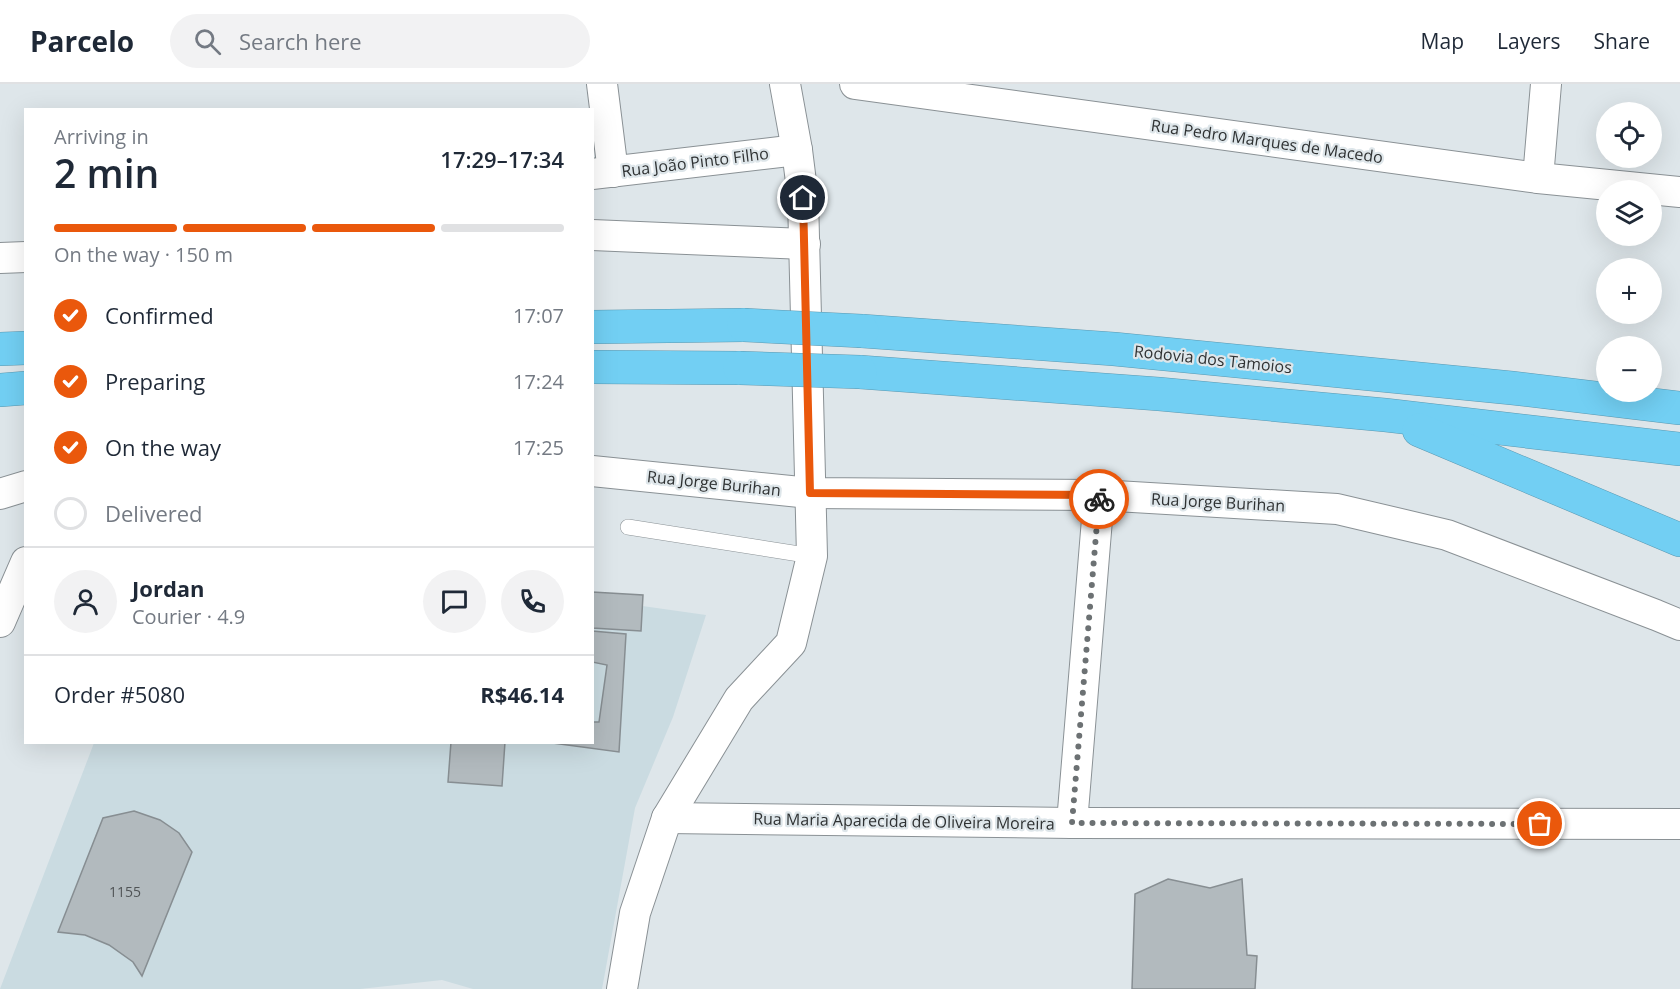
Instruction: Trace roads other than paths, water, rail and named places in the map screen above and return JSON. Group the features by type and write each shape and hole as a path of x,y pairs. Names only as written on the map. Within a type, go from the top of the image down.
{"highway":[{"name":"Rodovia dos Tamoios","path":"594,327 744,325 1126,350 1512,388 1680,408"},
{"path":"0,349 24,348"},
{"path":"594,367 860,372 1159,394 1385,415 1680,449"},
{"path":"0,390 24,388"},
{"path":"1385,415 1680,540"}],"street":[{"path":"602,84 603,173"},
{"path":"622,989 634,913 668,818 739,699 791,643 812,556 803,198 797,150 784,84"},
{"name":"Rua Pedro Marques de Macedo","path":"855,84 1538,178 1680,192"},
{"path":"1538,178 1546,84"},
{"name":"Rua João Pinto Filho","path":"603,173 797,150"},
{"path":"594,235 805,244"},
{"path":"0,258 24,257"},
{"name":"Rua Jorge Burihan","path":"594,471 810,493 1099,495 1337,508 1447,535 1680,626"},
{"path":"0,494 24,487"},
{"path":"1072,823 1099,495"},
{"path":"0,622 24,567"},
{"name":"Rua Maria Aparecida de Oliveira Moreira","path":"668,818 1072,823 1680,824"}],"lane":[{"path":"628,527 812,556"}]}
